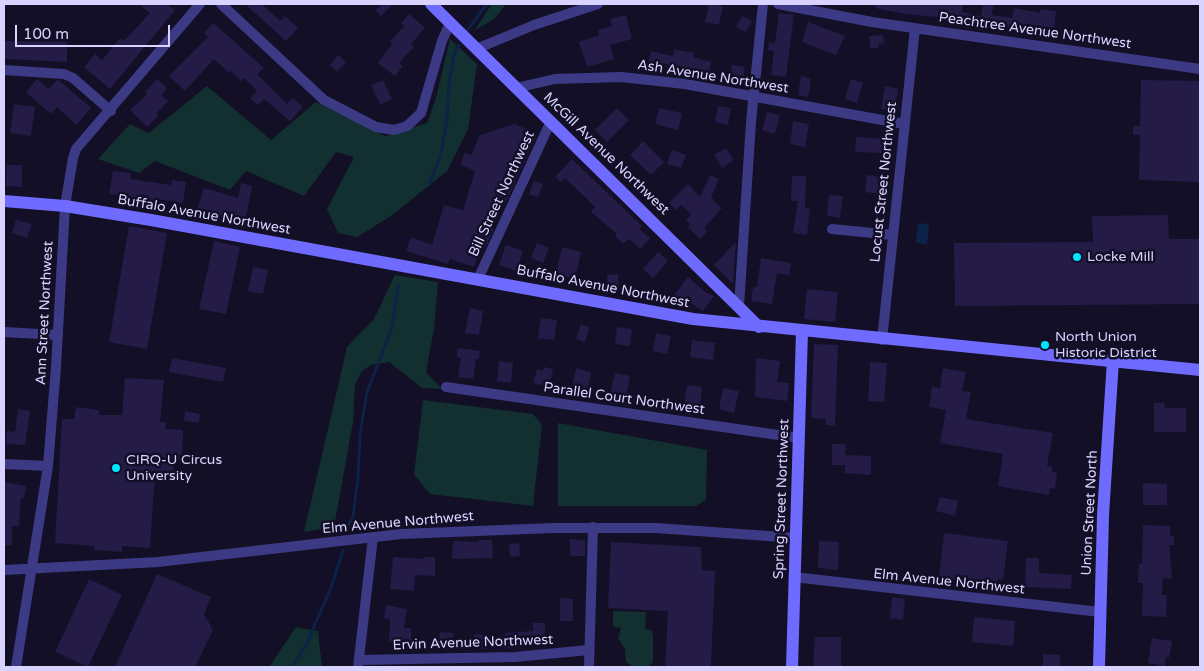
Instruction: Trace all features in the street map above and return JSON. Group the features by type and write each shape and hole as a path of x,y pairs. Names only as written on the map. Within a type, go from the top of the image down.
{"street":[{"name":"Ann Street Northwest","path":"16,667 48,466 65,206 76,149 111,111 200,4"},
{"path":"221,4 324,100 376,127 394,130 406,126 421,113 442,41 450,23"},
{"name":"McGill Avenue Northwest","path":"431,4 759,326"},
{"path":"476,49 534,25 598,4"},
{"path":"739,306 754,96 763,4"},
{"name":"Peachtree Avenue Northwest","path":"778,4 915,28 1200,68"},
{"name":"Locust Street Northwest","path":"882,340 915,28"},
{"path":"4,70 64,74 73,78 111,111"},
{"name":"Ash Avenue Northwest","path":"516,88 555,79 621,77 685,84 904,124"},
{"name":"Bill Street Northwest","path":"478,279 551,121"},
{"name":"Buffalo Avenue Northwest","path":"4,201 65,206 692,319 882,340 1113,360 1200,370"},
{"path":"832,229 893,235"},
{"name":"Spring Street Northwest","path":"792,667 802,331"},
{"path":"4,332 58,334"},
{"name":"Union Street North","path":"1099,667 1103,515 1113,360"},
{"name":"Parallel Court Northwest","path":"446,387 798,438"},
{"path":"4,464 48,466"},
{"path":"589,667 593,528"},
{"name":"Elm Avenue Northwest","path":"4,570 158,562 373,537 429,533 656,528 796,538"},
{"path":"359,664 373,537"},
{"name":"Elm Avenue Northwest","path":"794,578 1100,612"},
{"name":"Ervin Avenue Northwest","path":"359,664 515,657 589,650"}],"green space":[{"path":"492,4 506,4 494,19 474,31"},
{"path":"450,39 477,64 468,129 447,171 391,216 357,237 338,233 327,209 354,157 336,152 304,196 246,171 230,190 155,161 139,173 98,159 130,124 149,133 207,86 271,140 316,102 385,136 427,123 436,98"},
{"path":"395,275 438,282 434,329 426,372 442,389 422,388 389,362 371,365 362,371 355,384 353,422 334,527 304,532 347,347 374,319"},
{"path":"423,400 533,414 542,425 533,506 430,494 414,474"},
{"path":"558,423 707,450 706,500 696,506 558,506"},
{"path":"613,611 646,612 645,628 652,631 653,636 653,662 648,667 633,667 626,662 625,649 618,638 621,628 613,627"},
{"path":"296,627 318,631 322,667 269,667"}],"water":[{"path":"918,223 929,224 927,244 916,243"}],"building":[{"path":"138,4 167,4 175,10 110,89 84,67 95,54 102,60 120,38 124,41 150,13"},
{"path":"245,4 262,4 280,21 285,16 298,28 286,41"},
{"path":"382,4 393,4 381,16 375,10"},
{"path":"709,4 723,6 719,25 705,22"},
{"path":"876,4 963,4 962,12 981,16 983,4 986,4 993,5 992,15 1012,18 1014,8 1040,13 1040,9 1056,11 1054,28 1028,24 1026,31 997,26 997,29 937,17 905,14 875,8"},
{"path":"779,13 794,15 786,77 771,75 774,51 768,50 769,42 775,43"},
{"path":"409,14 425,28 411,44 414,47 399,63 403,66 395,76 378,63 392,44 390,42 404,26 401,23"},
{"path":"626,15 632,39 610,45 614,59 587,67 579,42 599,35 598,30 612,26 610,19"},
{"path":"742,16 752,21 746,32 736,27"},
{"path":"808,22 845,36 836,55 802,42"},
{"path":"213,23 264,68 257,74 287,104 293,98 303,107 290,121 264,99 258,105 250,98 257,91 244,78 241,81 214,59 185,91 169,76 208,37 204,33"},
{"path":"883,35 884,43 878,44 879,48 870,48 869,36"},
{"path":"4,41 67,42 67,62 4,59"},
{"path":"674,49 694,53 693,57 711,62 708,81 697,78 699,70 661,63 658,73 646,70 651,51 673,56"},
{"path":"338,55 346,62 337,72 330,65"},
{"path":"732,65 745,67 742,86 730,84"},
{"path":"801,76 811,79 808,97 798,95"},
{"path":"37,79 49,89 57,80 60,81 91,108 76,125 57,107 51,114 26,92"},
{"path":"157,79 167,88 161,95 168,101 156,114 158,116 147,127 130,110 147,94 145,92"},
{"path":"851,79 863,83 857,103 845,99"},
{"path":"383,80 392,99 380,105 371,85"},
{"path":"1141,80 1200,81 1200,182 1139,180 1140,135 1133,135 1133,126 1140,126"},
{"path":"885,86 898,89 894,111 881,109"},
{"path":"14,104 35,107 31,136 10,133"},
{"path":"718,106 731,108 728,125 715,122"},
{"path":"617,108 629,120 607,142 595,130"},
{"path":"659,108 682,113 678,130 655,124"},
{"path":"767,112 780,115 775,134 762,130"},
{"path":"793,121 809,124 805,147 790,144"},
{"path":"515,124 537,134 506,202 497,198 488,226 494,229 485,248 481,246 474,267 450,259 448,264 406,251 411,237 432,245 444,205 463,210 475,171 461,165 464,153 471,155 480,135"},
{"path":"856,137 884,139 883,153 855,152"},
{"path":"643,141 664,162 651,175 630,155"},
{"path":"726,148 734,160 722,168 714,155"},
{"path":"672,150 686,155 681,168 667,164"},
{"path":"572,159 642,226 639,229 650,238 640,249 629,239 623,244 615,236 617,234 591,212 595,207 590,202 565,178 561,182 555,177"},
{"path":"7,165 22,165 22,187 6,186"},
{"path":"113,171 131,173 130,179 171,185 172,180 186,182 183,203 158,199 156,208 138,206 139,199 109,194"},
{"path":"710,175 719,179 711,198 722,208 704,228 707,231 700,239 688,227 690,224 686,220 691,214 681,205 676,210 669,203 688,184 700,197"},
{"path":"867,175 889,178 887,195 865,192"},
{"path":"792,176 806,176 805,208 810,209 807,235 793,233 798,201 791,201"},
{"path":"534,181 543,184 538,197 529,194"},
{"path":"241,183 252,186 244,227 196,213 204,188 238,198"},
{"path":"829,195 843,196 840,218 827,216"},
{"name":"Locke Mill","path":"1168,215 1169,239 1200,239 1200,304 955,306 954,243 1093,242 1092,216"},
{"path":"16,220 32,224 27,238 12,233"},
{"path":"129,226 167,233 147,349 109,342"},
{"path":"214,241 240,247 226,314 199,309"},
{"path":"736,242 733,284 714,265"},
{"path":"537,243 549,248 543,263 531,258"},
{"path":"506,245 523,251 516,271 499,265"},
{"path":"562,247 581,252 575,279 556,274"},
{"path":"658,252 668,261 653,278 643,269"},
{"path":"761,258 791,263 789,275 777,273 772,304 751,301 753,287 757,287"},
{"path":"253,267 268,270 263,294 248,291"},
{"path":"618,274 619,287 608,288 607,275"},
{"path":"688,277 705,292 714,296 703,311 688,301 684,305 674,295"},
{"path":"807,289 838,292 835,322 804,319"},
{"path":"470,308 483,311 479,335 465,333"},
{"path":"541,318 557,320 554,340 538,338"},
{"path":"581,324 590,327 585,342 576,339"},
{"path":"617,327 632,329 630,346 615,344"},
{"path":"656,333 671,336 667,354 653,351"},
{"path":"692,340 715,343 713,360 690,357"},
{"path":"814,344 838,345 835,426 826,425 826,419 811,418"},
{"path":"458,348 480,351 479,359 476,359 473,379 458,377 461,358 457,357"},
{"path":"172,358 226,368 223,382 169,372"},
{"path":"756,358 780,361 777,382 789,383 787,401 755,397"},
{"path":"499,361 513,363 511,383 497,381"},
{"path":"870,362 887,363 884,402 868,401"},
{"path":"544,367 553,369 549,387 533,383 537,369 543,371"},
{"path":"576,368 591,372 587,393 572,389"},
{"path":"943,368 966,372 962,391 971,392 966,419 1053,433 1047,466 1053,467 1052,472 1057,473 1055,489 1050,488 1049,495 998,486 1003,454 940,443 946,410 929,407 932,387 940,388"},
{"path":"615,373 630,376 626,398 610,395"},
{"name":"CIRQ-U Circus University","path":"125,378 164,380 160,422 166,422 165,429 183,430 182,460 175,461 172,476 155,475 150,548 122,546 122,552 94,550 94,546 55,543 62,419 74,419 76,407 99,410 99,415 122,415"},
{"path":"687,385 702,387 700,407 684,405"},
{"path":"723,388 739,391 734,413 719,409"},
{"path":"1154,403 1164,403 1165,408 1186,408 1186,432 1154,432"},
{"path":"18,409 30,411 25,445 6,444 7,431 15,432"},
{"path":"185,411 200,414 199,423 184,421"},
{"path":"832,444 846,444 845,455 871,456 871,475 845,473 845,465 832,465"},
{"path":"4,482 26,486 24,498 21,498 19,526 12,526 12,545 4,545"},
{"path":"1143,483 1167,484 1167,505 1143,505"},
{"path":"940,497 958,501 955,516 936,511"},
{"path":"1143,525 1170,526 1170,536 1174,536 1174,545 1169,545 1172,579 1163,578 1162,595 1167,595 1166,617 1142,616 1143,583 1138,583 1139,564 1142,564"},
{"path":"944,533 1008,541 1003,580 998,579 997,585 939,578"},
{"path":"570,539 585,540 585,556 570,556"},
{"path":"479,540 492,540 493,558 452,559 453,541 479,542"},
{"path":"819,541 839,542 838,570 818,568"},
{"path":"611,542 701,547 702,570 715,571 711,667 665,667 668,611 608,608"},
{"path":"519,543 520,556 510,557 509,544"},
{"path":"393,557 423,559 424,557 435,557 435,576 415,575 414,591 390,589"},
{"path":"1026,558 1039,558 1039,573 1072,575 1071,589 1025,587"},
{"path":"157,574 211,597 204,614 213,630 195,667 115,667"},
{"path":"89,579 122,595 88,667 55,652"},
{"path":"892,597 905,599 903,620 890,618"},
{"path":"560,598 573,599 573,621 560,621"},
{"path":"386,605 407,609 404,628 411,628 411,643 389,642 390,619 384,618"},
{"path":"974,617 1015,621 1013,646 972,642"},
{"path":"533,623 545,623 545,643 520,643 520,647 506,649 505,633 533,631"},
{"path":"440,632 454,633 451,650 438,648"},
{"path":"474,634 489,635 487,649 473,648"},
{"path":"815,637 841,637 841,667 813,667"},
{"path":"1152,638 1172,641 1169,658 1166,657 1165,666 1148,663"},
{"path":"1043,654 1060,655 1060,667 1043,667"}],"waterway":[{"path":"468,29 487,4"},
{"path":"430,183 441,154 447,120 449,83 454,54 459,45"},
{"path":"349,524 353,517 358,478 360,434 367,392 392,328 398,286"},
{"path":"292,667 305,647 331,588 343,550"}],"place":[{"name":"Locke Mill","path":"1077,257"},
{"name":"North Union Historic District","path":"1045,345"},
{"name":"CIRQ-U Circus University","path":"116,468"}]}
